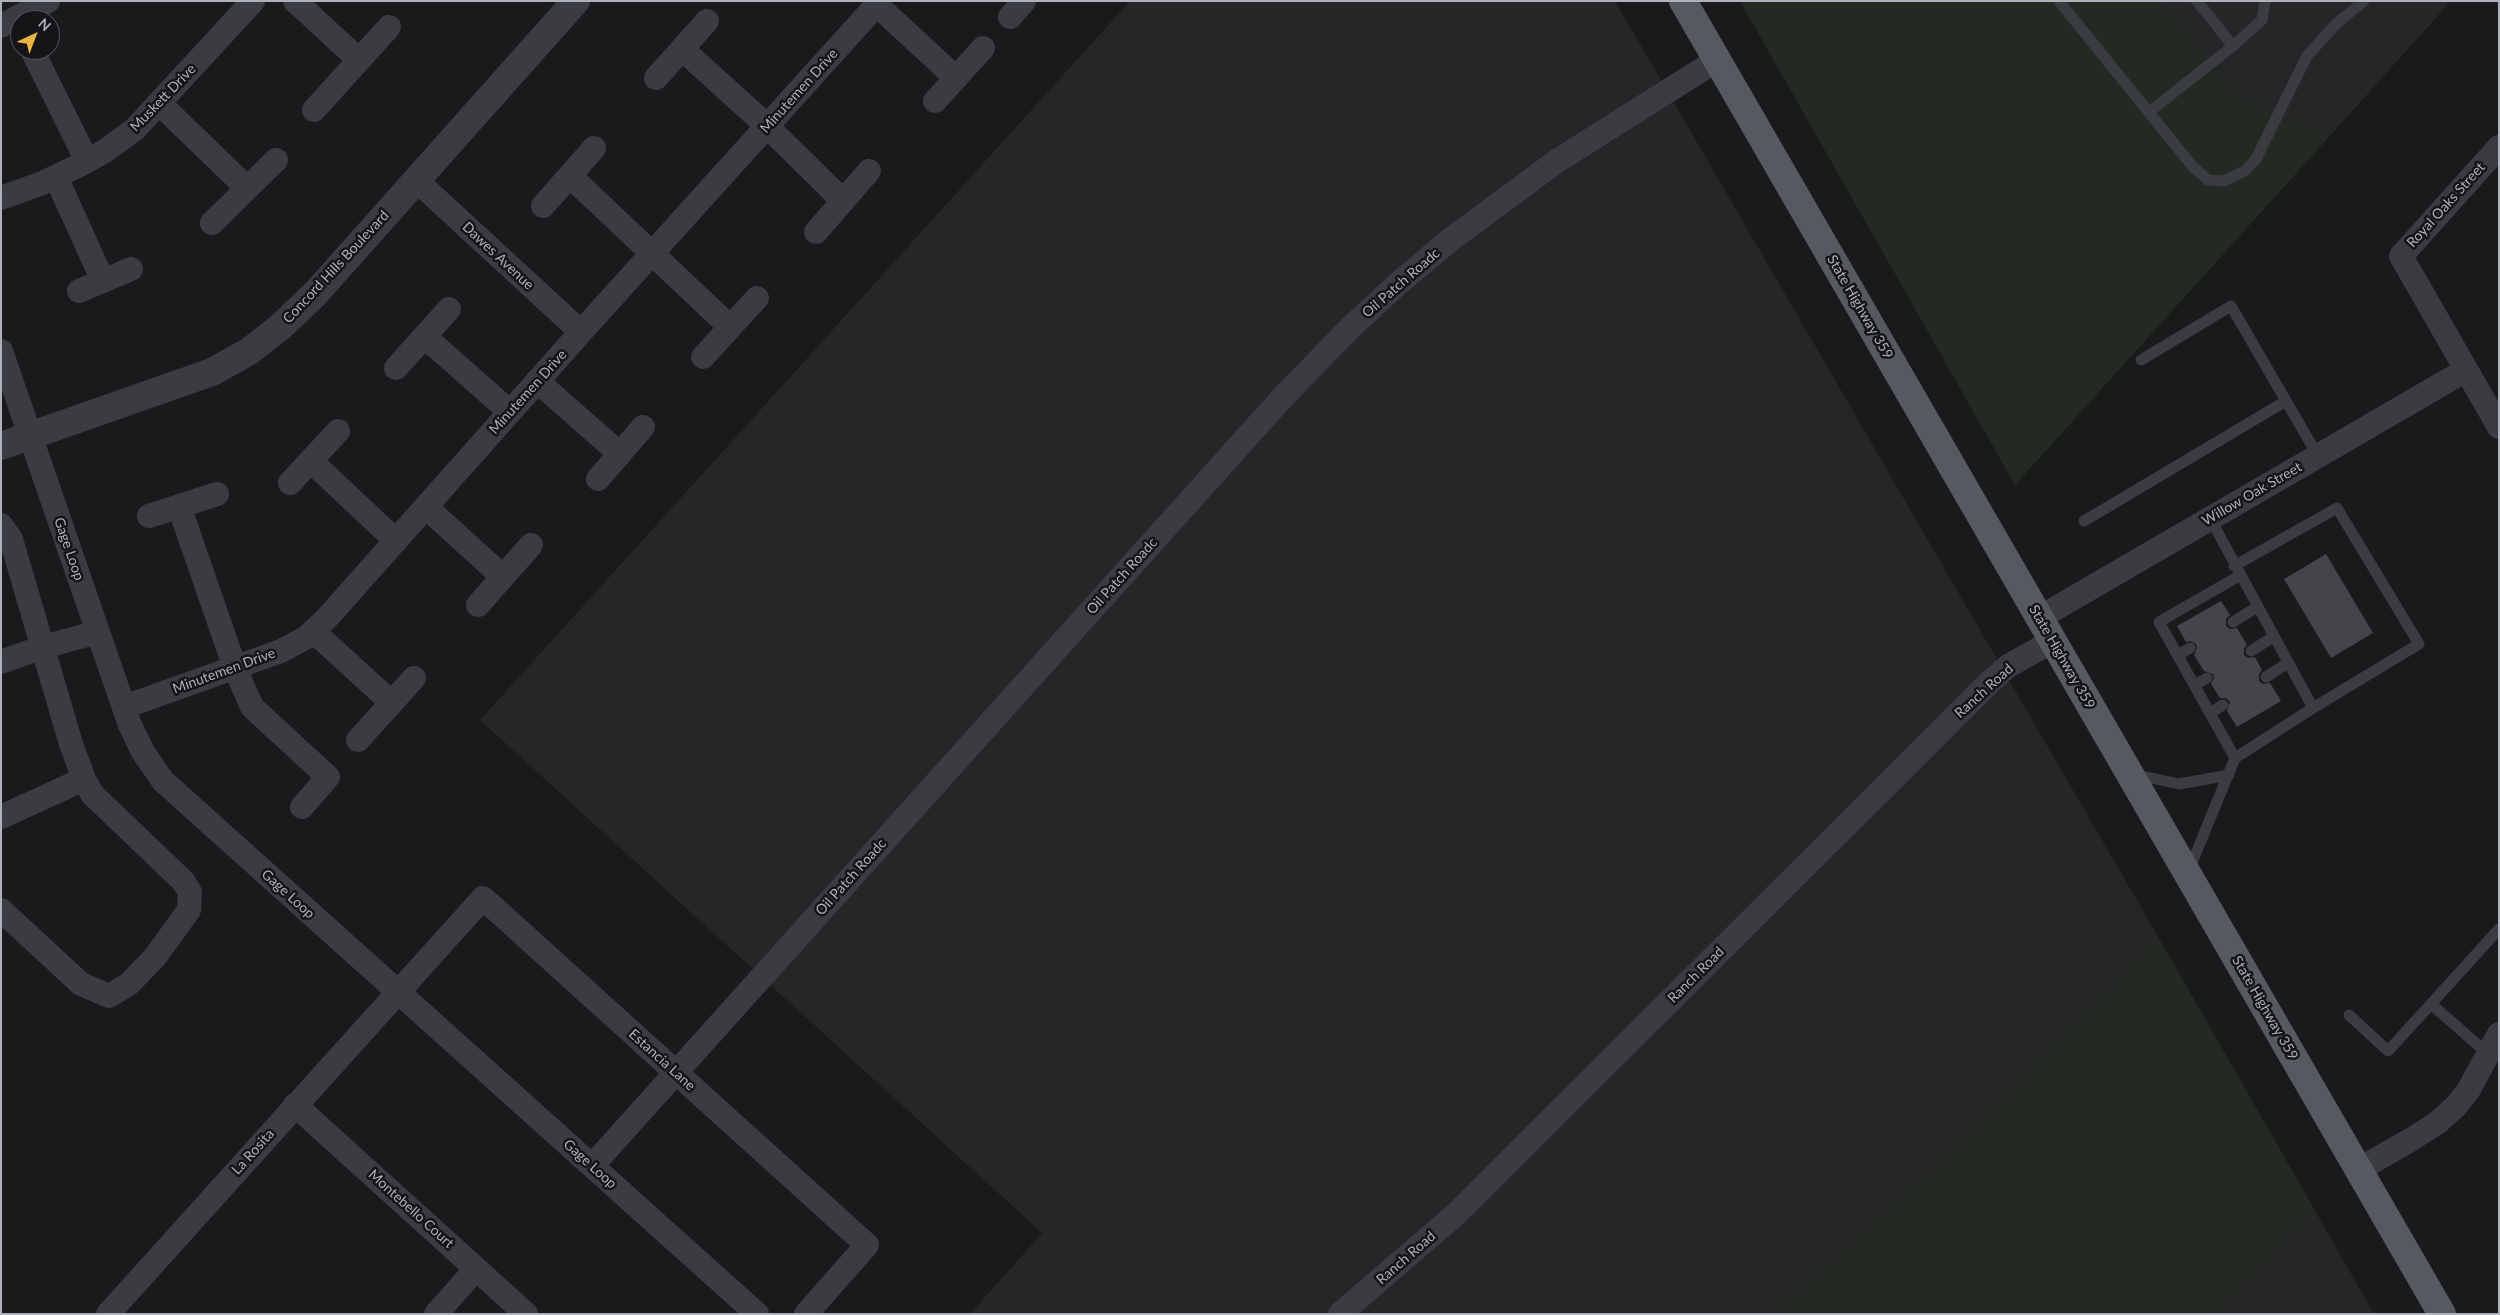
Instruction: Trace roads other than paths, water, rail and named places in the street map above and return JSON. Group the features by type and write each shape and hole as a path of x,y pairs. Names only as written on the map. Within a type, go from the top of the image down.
{"main road":[{"name":"State Highway 359","path":"1683,1 2442,1314"}],"street":[{"path":"34,10 48,1"},
{"name":"Muskett Drive","path":"1,198 56,177 87,161 135,129 253,1"},
{"path":"295,1 359,60"},
{"name":"Concord Hills Boulevard","path":"1,446 212,372 248,352 279,328 315,294 576,1"},
{"path":"879,3 956,78"},
{"name":"Minutemen Drive","path":"124,707 281,651 313,631 879,3"},
{"path":"656,78 707,21"},
{"path":"314,110 389,27"},
{"path":"935,100 983,48"},
{"path":"682,49 768,126 843,201"},
{"path":"37,60 87,161"},
{"name":"Oil Patch Roadc","path":"592,1166 1282,398 1350,328 1450,240 1558,161 1717,60"},
{"path":"159,103 247,188"},
{"name":"Royal Oaks Street","path":"2466,370 2401,256 2499,146"},
{"path":"543,206 594,148"},
{"path":"212,223 276,160"},
{"path":"816,232 869,172"},
{"path":"570,176 730,328"},
{"path":"56,177 103,280"},
{"name":"Dawes Avenue","path":"416,180 581,332"},
{"path":"78,291 131,269"},
{"path":"704,357 756,298"},
{"path":"396,368 450,309"},
{"path":"425,337 510,412"},
{"name":"Gage Loop","path":"1,351 130,725 143,752 163,781 757,1314"},
{"path":"2466,370 2499,427"},
{"name":"Willow Oak Street","path":"2039,618 2466,370"},
{"path":"537,381 620,454"},
{"path":"598,479 643,428"},
{"path":"290,483 338,431"},
{"path":"311,461 396,540"},
{"path":"149,516 217,494"},
{"path":"179,506 235,668 252,707 328,777 302,807"},
{"path":"426,507 503,577"},
{"path":"1,525 11,539 71,744 84,779 92,794 183,881 190,892 189,910 155,957 129,984 109,996 81,984 1,910"},
{"path":"478,605 531,545"},
{"path":"313,631 392,703"},
{"path":"1,662 43,647 98,632"},
{"name":"Ranch Road","path":"1340,1314 1455,1215 1991,681 2008,666 2053,641"},
{"path":"358,740 414,678"},
{"path":"1,817 84,779"},
{"name":"Estancia Lane","path":"398,991 483,898 867,1245 806,1314"},
{"name":"La Rosita","path":"108,1314 398,991"},
{"path":"2358,1170 2412,1139 2443,1118 2468,1091 2493,1043"},
{"name":"Montebello Court","path":"295,1105 526,1314"},
{"path":"436,1314 476,1269"}],"lane":[{"path":"2059,1 2193,167 2208,180 2224,181 2237,177 2256,159 2307,56 2337,23 2364,1"},
{"path":"2197,1 2233,46"},
{"path":"2149,112 2233,46 2262,20 2265,1"},
{"path":"2141,360 2231,306 2318,456"},
{"path":"2084,521 2286,401"},
{"path":"2187,874 2205,826 2235,758 2419,644 2337,508 2159,622 2235,758"},
{"path":"2210,518 2237,571 2313,708"},
{"path":"2233,622 2257,607"},
{"path":"2251,651 2273,637"},
{"path":"2178,655 2190,648"},
{"path":"2266,677 2288,663"},
{"path":"2195,685 2207,678"},
{"path":"2210,713 2224,705"},
{"path":"2129,773 2180,784 2229,775"},
{"path":"2348,1015 2388,1051 2499,929"},
{"path":"2431,1004 2493,1043"}]}
